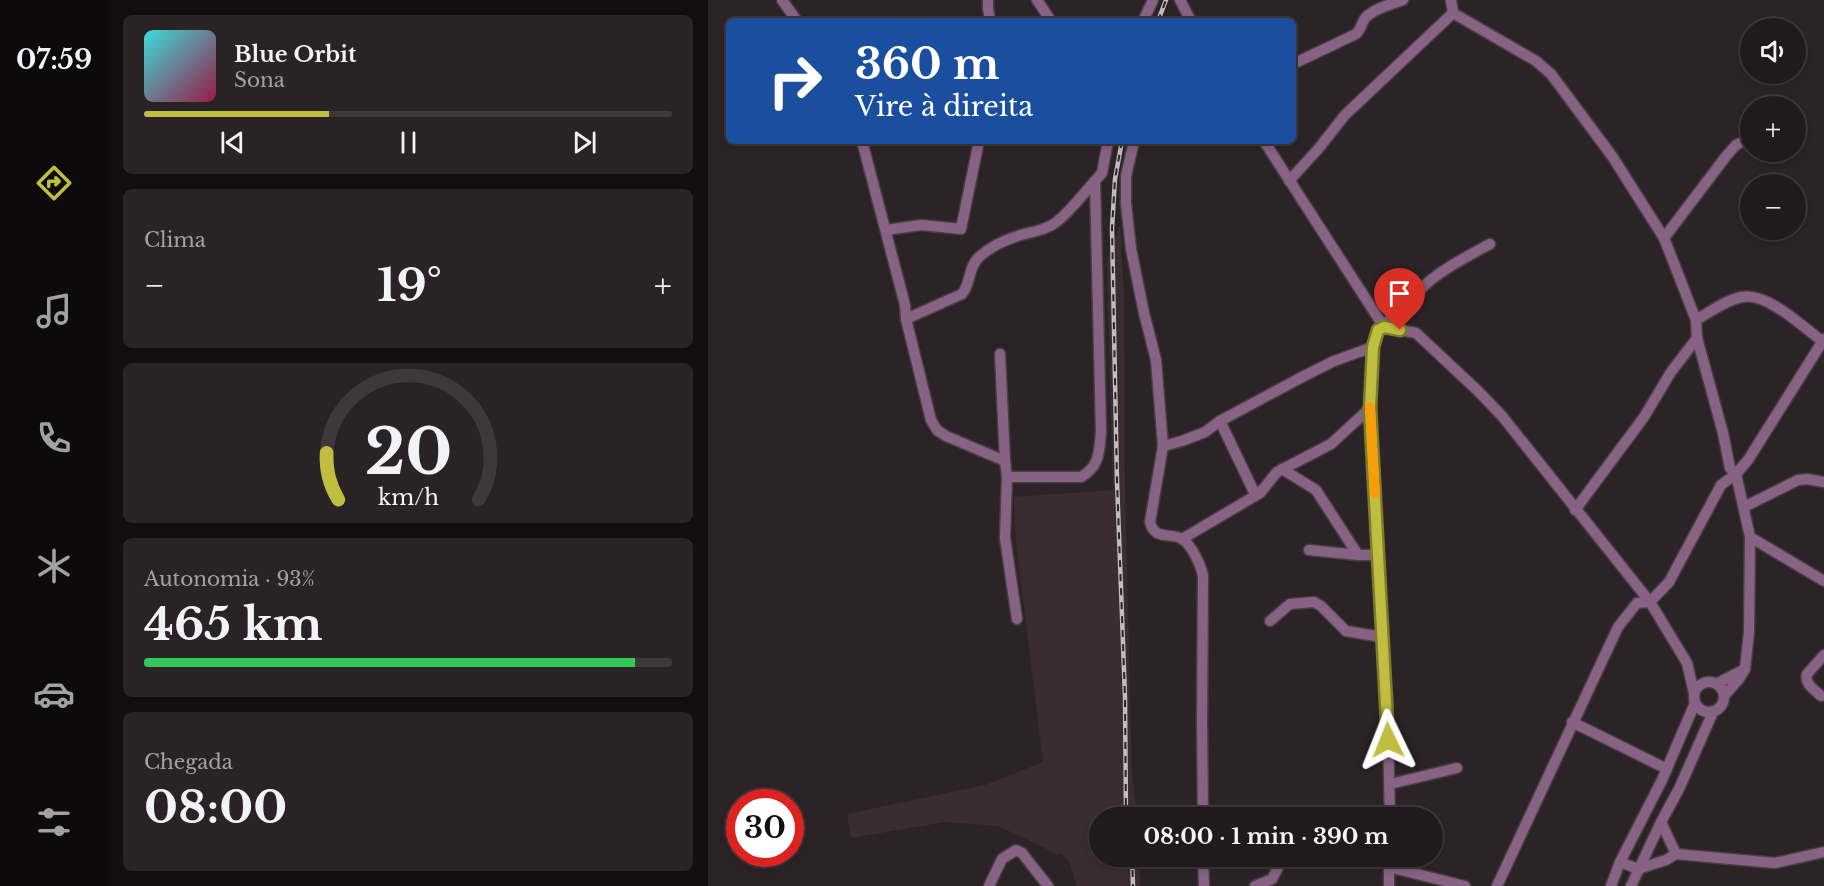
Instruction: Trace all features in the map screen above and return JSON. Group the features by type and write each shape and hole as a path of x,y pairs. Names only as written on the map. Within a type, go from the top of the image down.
{"street":[{"path":"782,0 795,18"},
{"path":"988,0 990,18"},
{"path":"1037,0 1049,18"},
{"path":"1142,18 1153,0"},
{"path":"1180,0 1187,18"},
{"path":"1296,63 1356,34 1361,30 1363,20 1368,15 1389,4 1403,0"},
{"path":"1451,0 1453,13"},
{"path":"1289,181 1345,115 1453,13"},
{"path":"1453,13 1536,61 1551,74 1612,156 1664,238 1696,320 1697,338 1724,433 1730,468 1736,474 1744,507 1750,537 1749,632 1745,669 1740,679 1724,696 1722,706 1713,712 1679,789 1631,886"},
{"path":"863,144 905,305 906,319 931,420 934,426 946,436 1005,461"},
{"path":"886,230 921,225 961,228 978,144"},
{"path":"906,319 962,294 967,287 967,280 976,259 1001,243 1020,235 1040,231 1057,222 1102,173 1107,144"},
{"path":"1133,144 1126,176 1126,203 1131,249 1156,360 1163,446 1150,522 1157,533 1182,539 1196,556 1203,576 1203,807"},
{"path":"1266,144 1384,325 1416,333 1478,390 1502,416 1650,602 1687,663 1695,698 1702,711 1713,712"},
{"path":"1664,238 1727,155 1740,144"},
{"path":"1007,477 1081,477 1091,471 1097,460 1101,432 1095,181"},
{"path":"1390,807 1387,696 1370,408 1373,347 1378,330 1394,318 1426,285 1490,244"},
{"path":"1497,886 1617,627 1637,603 1650,602 1669,582 1721,485 1736,474 1748,460 1824,339 1767,301 1751,297 1734,299 1696,320"},
{"path":"1575,510 1644,417 1671,372 1697,338"},
{"path":"1163,446 1205,432 1220,421 1334,361 1373,347"},
{"path":"1000,354 1007,477 1005,538 1017,619"},
{"path":"1182,539 1260,493 1274,475 1282,469 1331,444 1370,408"},
{"path":"1220,421 1255,494"},
{"path":"1282,469 1316,490 1358,555"},
{"path":"1744,507 1798,480 1824,482"},
{"path":"1750,537 1824,581"},
{"path":"1309,550 1378,555"},
{"path":"1270,621 1294,602 1314,602 1346,631 1382,637"},
{"path":"1821,696 1808,684 1806,677 1824,655"},
{"path":"1687,663 1720,687 1724,696"},
{"path":"1611,886 1620,862 1664,774 1701,685 1713,683 1745,669"},
{"path":"1572,722 1664,774 1679,789"},
{"path":"1390,784 1457,768"},
{"path":"1661,822 1676,854"},
{"path":"988,886 1002,859 1016,850 1022,853 1048,886"},
{"path":"1620,862 1638,869 1666,860 1676,854 1775,863 1824,852"},
{"path":"1203,867 1204,886"},
{"path":"1255,886 1272,879 1278,867"},
{"path":"1389,867 1389,886"},
{"path":"1405,867 1465,886"}],"shaded area":[{"path":"1120,223 1124,295 1125,491 1132,772 1136,807 1089,807 1089,867 1140,867 1140,886 1077,886 1069,862 1061,853 1056,855 998,826 946,822 851,838 847,814 985,785 1043,762 1016,543 1014,497 1113,490 1107,262"}],"railway":[{"path":"1159,18 1166,0"},
{"path":"1121,144 1115,179 1112,228 1126,807"},
{"path":"1132,867 1133,886"}],"slow traffic":[{"path":"1370,407 1375,494"}],"route":[{"path":"1388,740 1370,408 1375,337 1378,330 1384,327 1400,330"}]}
